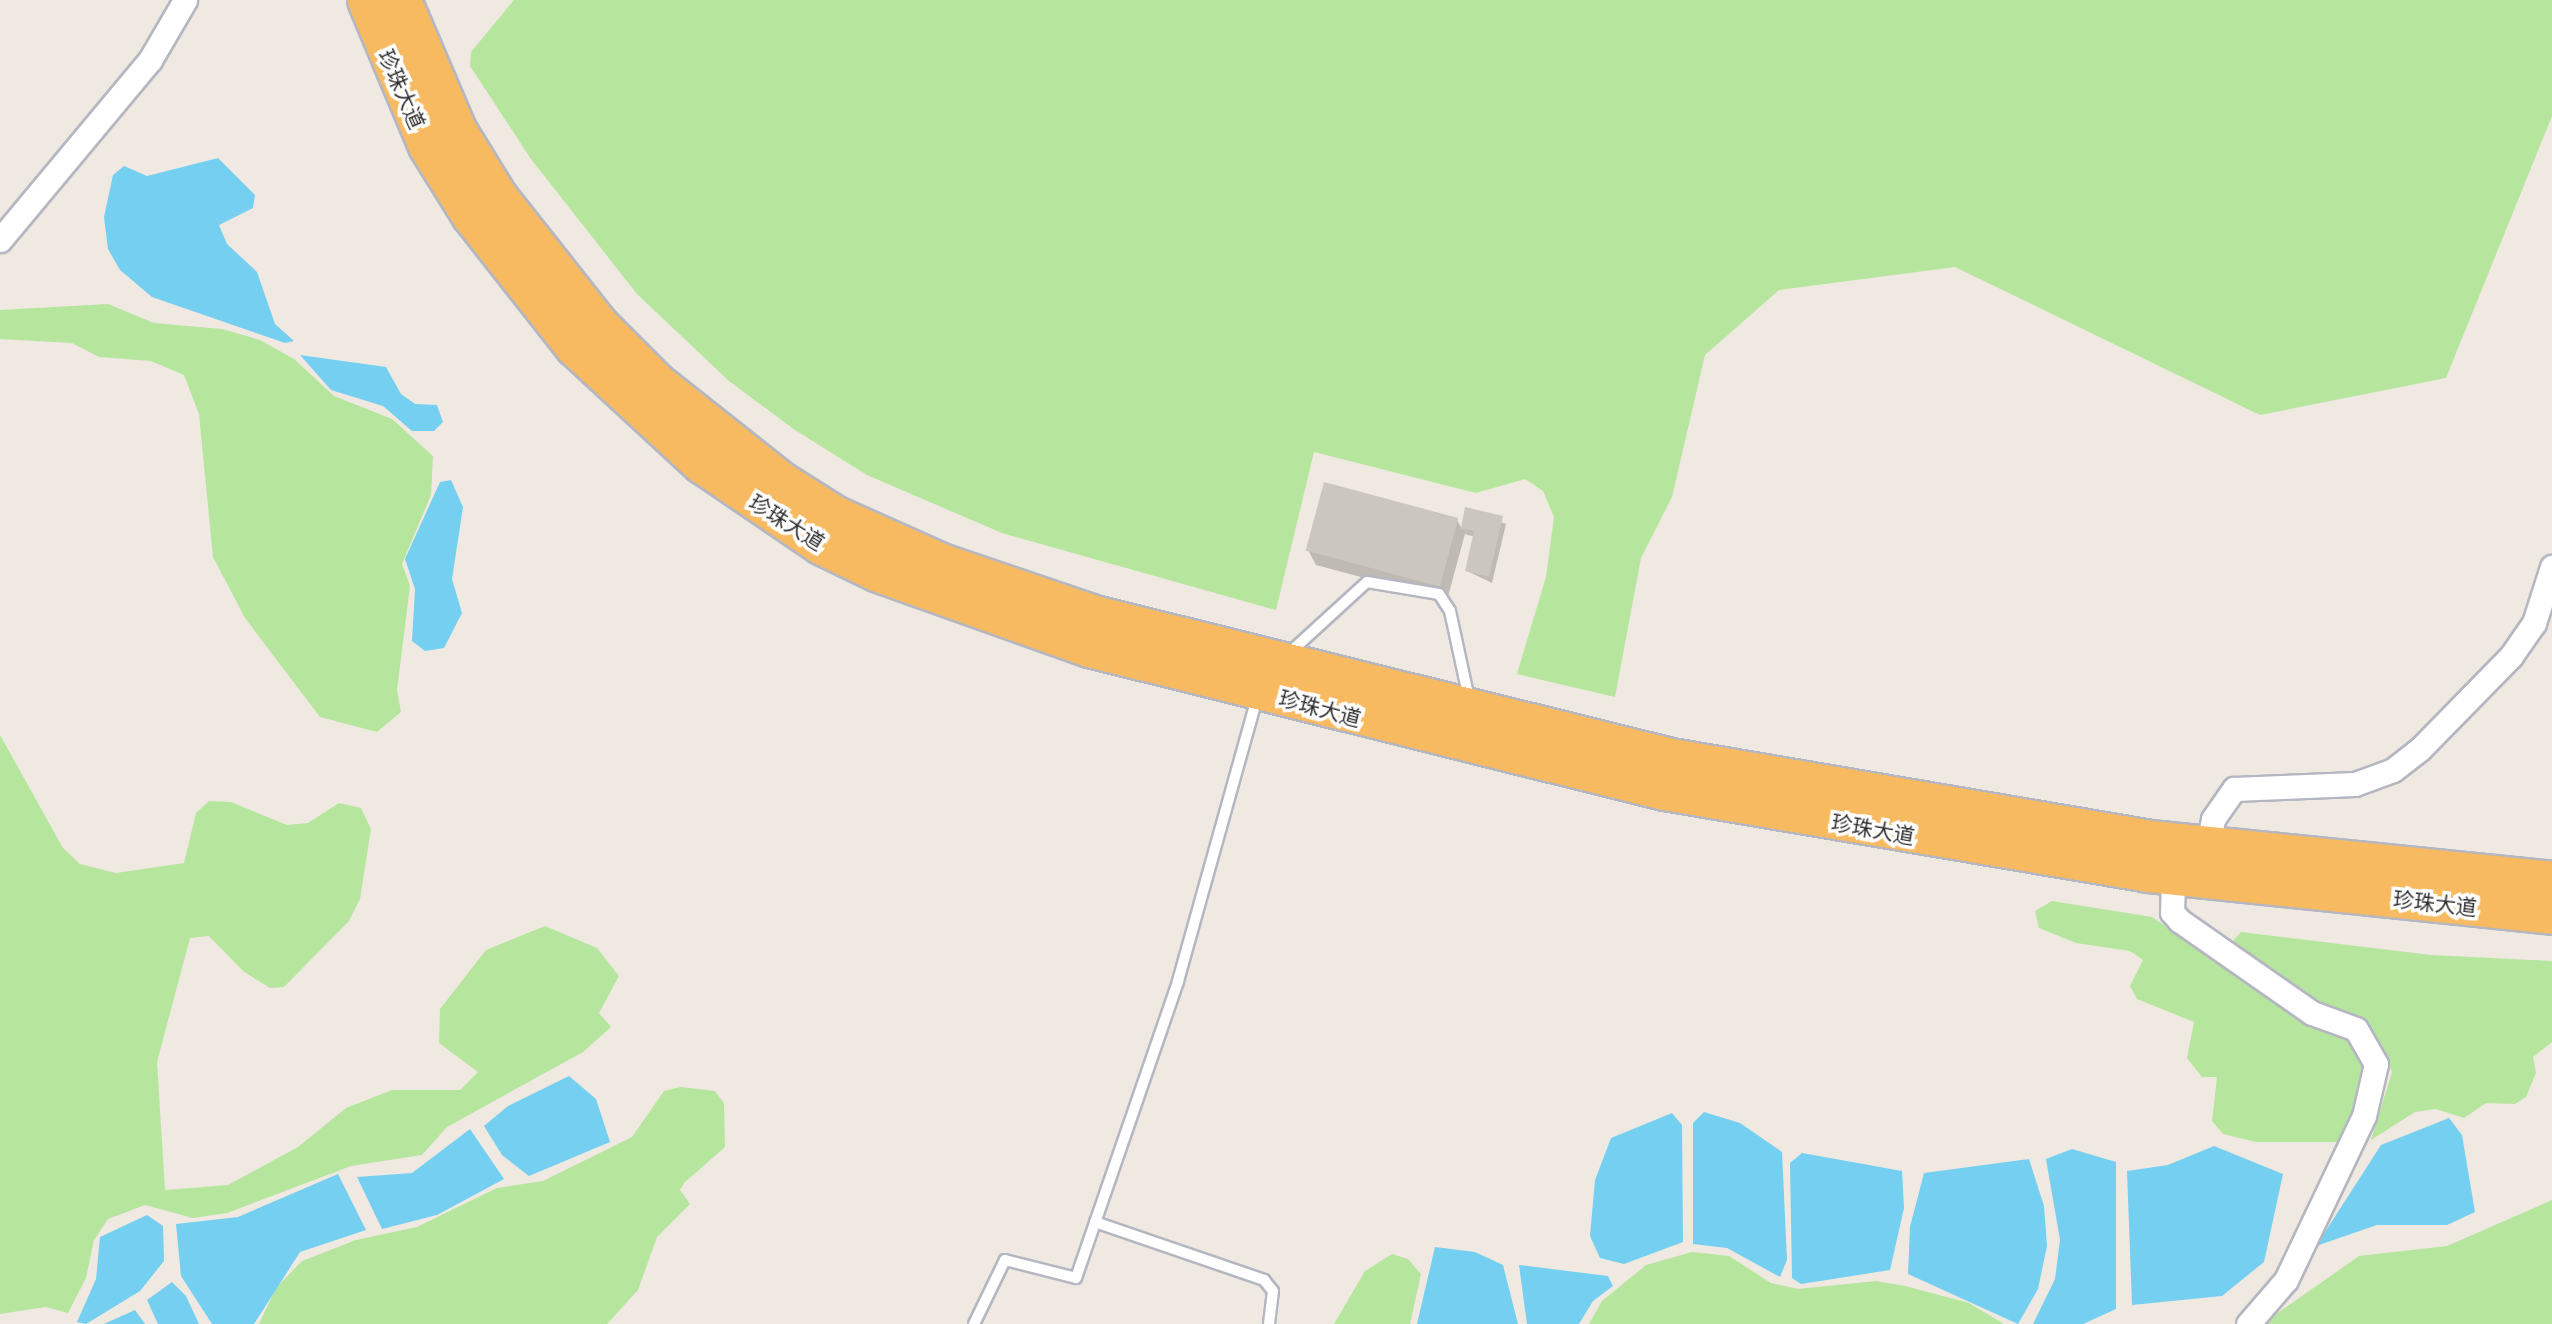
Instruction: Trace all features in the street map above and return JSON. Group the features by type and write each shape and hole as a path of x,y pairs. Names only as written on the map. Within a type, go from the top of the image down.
{"highway":[{"name":"珍珠大道","path":"366,0 427,146 470,215 574,347 701,464 820,545 929,594 1089,648 1664,790 2173,876 2552,915"},
{"name":"珍珠大道","path":"402,0 458,131 498,195 599,324 722,437 836,514 941,562 1098,615 1472,712 1911,802 2208,845 2552,880"}],"street":[{"path":"0,225 142,54 174,0"},
{"path":"0,240 150,60 185,0"},
{"path":"2248,1324 2286,1280 2364,1116 2376,1064 2356,1029 2312,1013 2180,921 2172,912 2173,876 2208,845 2213,819 2234,789 2355,784 2393,770 2420,749 2511,656 2534,623 2552,567"}],"lane":[{"path":"1281,663 1367,582 1439,594 1450,611 1472,712"},
{"path":"974,1324 999,1263 1076,1278 1178,981 1259,692"},
{"path":"1095,1223 1264,1280 1273,1291 1269,1324"}],"green space":[{"path":"514,0 2552,0 2552,116 2446,378 2260,415 1955,267 1779,290 1705,355 1672,497 1641,558 1615,697 1517,674 1546,577 1554,517 1543,491 1525,479 1476,493 1314,452 1276,610 1002,533 867,475 795,430 729,381 637,294 531,159 470,66 471,52"},
{"path":"108,304 154,323 222,329 260,340 294,359 334,396 392,419 433,456 431,495 402,564 410,586 397,690 401,712 377,732 320,717 245,618 213,557 199,414 184,375 151,361 99,357 72,343 0,339 0,310"},
{"path":"0,735 63,848 80,864 116,873 184,863 196,813 209,801 231,802 287,825 308,823 339,803 361,808 371,829 360,899 349,921 284,987 270,988 243,971 209,936 190,938 157,1062 165,1190 228,1185 298,1147 346,1108 392,1090 460,1090 478,1072 439,1043 440,1009 486,950 545,926 597,948 619,976 599,1013 611,1027 583,1052 447,1127 422,1155 351,1166 227,1213 193,1218 145,1205 108,1219 94,1240 86,1278 68,1313 46,1307 0,1314"},
{"path":"2052,901 2152,917 2305,1020 2355,1044 2368,1081 2342,1142 2256,1142 2223,1134 2212,1121 2217,1077 2202,1077 2187,1058 2194,1022 2137,999 2130,986 2143,960 2130,951 2076,943 2039,928 2035,911"},
{"path":"2241,932 2431,955 2552,961 2552,1042 2533,1057 2536,1073 2526,1097 2515,1104 2486,1103 2464,1118 2436,1109 2415,1112 2371,1140 2392,1072 2383,1049 2361,1022 2294,993 2252,959 2232,942"},
{"path":"681,1087 715,1091 724,1103 725,1147 684,1183 680,1190 690,1204 657,1237 638,1290 607,1324 259,1324 276,1288 302,1261 356,1240 417,1227 497,1188 543,1181 632,1137 664,1091"},
{"path":"2552,1200 2552,1324 2262,1324 2359,1256 2447,1246"},
{"path":"1692,1252 1729,1256 1771,1283 1798,1289 1876,1281 1905,1286 1969,1303 2004,1324 1589,1324 1602,1301 1646,1265"},
{"path":"1392,1254 1408,1259 1421,1274 1410,1324 1334,1324 1365,1271"}],"water":[{"path":"218,158 255,195 253,208 219,225 227,244 257,272 275,324 294,341 285,343 152,297 120,270 108,249 104,217 113,175 124,166 147,176"},
{"path":"300,355 386,367 401,394 415,404 437,405 443,422 434,431 412,431 383,406 331,390"},
{"path":"451,480 463,507 452,579 462,613 444,648 425,651 412,641 415,589 405,559 440,482"},
{"path":"569,1076 596,1099 610,1142 529,1176 502,1155 484,1126 508,1106"},
{"path":"1704,1112 1740,1123 1782,1152 1787,1260 1780,1277 1727,1248 1693,1244 1693,1123"},
{"path":"1672,1113 1682,1125 1683,1242 1624,1264 1600,1258 1590,1236 1595,1180 1611,1138"},
{"path":"2449,1118 2462,1135 2475,1212 2447,1225 2377,1225 2316,1246 2381,1145"},
{"path":"470,1129 504,1179 437,1215 382,1229 357,1177 412,1173"},
{"path":"2214,1146 2283,1174 2264,1262 2222,1296 2132,1305 2127,1171 2168,1165"},
{"path":"2072,1149 2116,1162 2116,1309 2083,1324 2033,1324 2055,1279 2060,1240 2046,1159"},
{"path":"1802,1153 1902,1171 1904,1208 1890,1270 1801,1284 1792,1278 1790,1163"},
{"path":"2029,1159 2044,1206 2047,1246 2038,1289 2018,1324 1908,1274 1910,1227 1924,1173"},
{"path":"338,1174 366,1230 300,1252 254,1324 212,1324 181,1276 176,1224 238,1217"},
{"path":"147,1215 163,1226 164,1261 140,1291 86,1324 77,1322 96,1279 100,1237"},
{"path":"1435,1247 1475,1252 1503,1265 1518,1324 1417,1324"},
{"path":"1519,1265 1608,1276 1613,1286 1593,1301 1579,1324 1527,1324"},
{"path":"172,1282 186,1296 199,1324 158,1324 147,1300"},
{"path":"135,1310 145,1324 104,1324 106,1323"}],"building":[{"path":"1324,482 1458,518 1440,587 1306,551"},
{"path":"1465,507 1503,516 1489,577 1465,571 1474,531 1461,528"}]}
